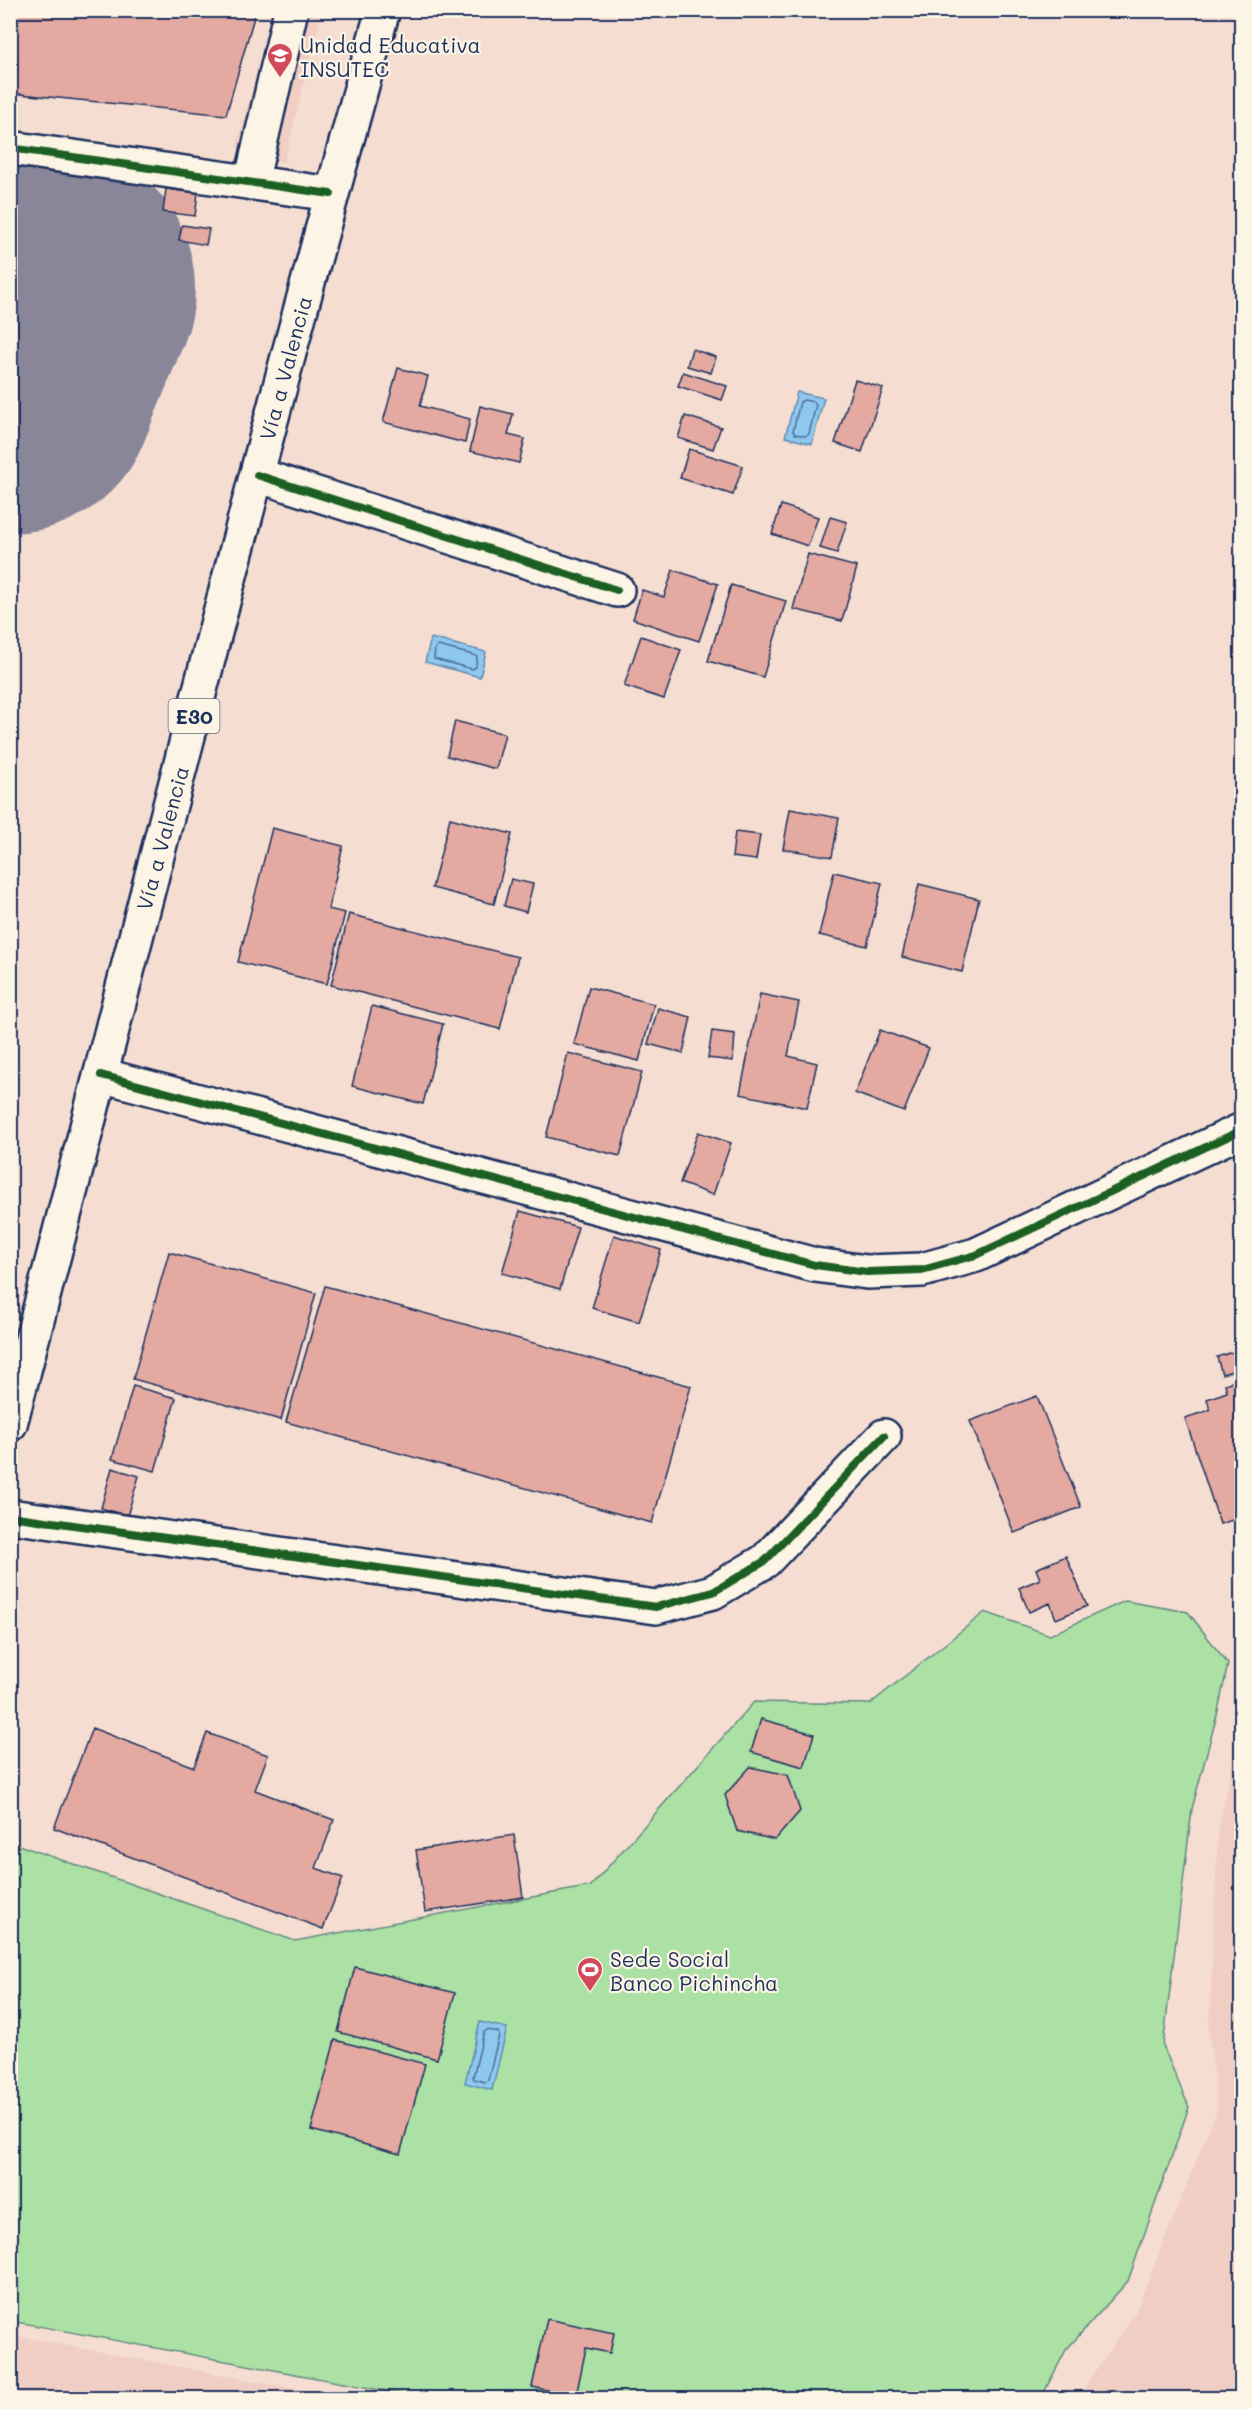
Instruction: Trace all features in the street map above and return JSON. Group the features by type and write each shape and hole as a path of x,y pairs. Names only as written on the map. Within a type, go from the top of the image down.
{"main road":[{"path":"251,183 291,10"},
{"name":"Vía a Valencia","path":"10,1424 331,194 383,10"},
{"path":"10,148 331,194"},
{"path":"257,475 617,590"},
{"path":"101,1075 815,1264 867,1272 922,1270 976,1255 1242,1130"},
{"path":"10,1516 656,1607 713,1593 765,1561 885,1436"}],"shaded area":[{"name":"Unidad Educativa INSUTEC","path":"274,11 322,11 284,163 236,147"},
{"path":"25,239 108,273 11,519 11,257"},
{"path":"1241,1717 1241,2398 1077,2398 1135,2313 1217,2110 1209,2030 1218,1833"},
{"path":"11,2335 345,2398 11,2398"}],"green space":[{"name":"Sede Social Banco Pichincha","path":"1125,1601 1188,1612 1228,1664 1192,1809 1163,2046 1189,2107 1128,2281 1066,2350 1041,2398 423,2398 11,2321 10,1842 295,1941 591,1886 754,1702 870,1704 985,1612 1050,1635"}],"water":[{"path":"797,392 824,398 812,444 785,437"},
{"path":"431,638 486,652 480,677 425,662"},
{"path":"480,2022 507,2028 492,2090 465,2083"}],"building":[{"path":"10,10 256,10 226,115 10,93"},
{"path":"166,189 198,193 195,216 163,212"},
{"path":"182,225 209,229 206,245 179,240"},
{"path":"692,349 716,357 711,373 687,366"},
{"path":"398,368 428,376 420,406 470,419 465,443 383,422"},
{"path":"683,372 727,386 722,400 678,386"},
{"path":"855,380 883,388 862,452 835,443"},
{"path":"480,406 513,414 508,435 525,439 519,463 470,451"},
{"path":"685,416 721,427 713,449 678,438"},
{"path":"689,449 743,466 733,495 680,478"},
{"path":"781,505 818,517 808,546 772,534"},
{"path":"830,517 847,522 837,553 820,548"},
{"path":"808,554 857,567 842,621 793,609"},
{"path":"673,570 718,584 699,641 633,619 642,590 664,597"},
{"path":"731,585 786,601 763,677 708,661"},
{"path":"641,636 681,650 664,699 624,686"},
{"path":"455,721 505,734 496,769 447,756"},
{"path":"790,809 839,818 832,857 783,849"},
{"path":"450,818 512,834 494,904 432,888"},
{"path":"272,828 343,846 328,909 345,913 327,984 238,962"},
{"path":"735,832 760,835 756,860 732,857"},
{"path":"834,872 882,883 867,946 819,935"},
{"path":"511,879 533,884 526,912 504,906"},
{"path":"919,884 979,899 962,972 902,957"},
{"path":"349,914 518,957 500,1029 331,985"},
{"path":"589,987 654,1004 639,1061 574,1044"},
{"path":"760,994 799,1002 788,1056 817,1063 807,1108 740,1094"},
{"path":"372,1006 443,1024 423,1104 352,1086"},
{"path":"658,1008 691,1017 683,1053 648,1044"},
{"path":"880,1030 929,1048 904,1112 855,1093"},
{"path":"712,1031 735,1034 733,1061 708,1058"},
{"path":"568,1053 642,1072 620,1156 546,1137"},
{"path":"698,1132 731,1143 713,1195 680,1183"},
{"path":"520,1211 578,1227 560,1289 502,1273"},
{"path":"614,1235 661,1250 639,1322 592,1308"},
{"path":"169,1252 316,1293 281,1420 133,1379"},
{"path":"325,1286 691,1386 652,1523 286,1422"},
{"path":"1242,1349 1242,1368 1222,1374 1217,1357"},
{"path":"1242,1378 1242,1517 1220,1524 1185,1418 1210,1410 1207,1399 1227,1392 1225,1384"},
{"path":"133,1386 176,1398 155,1471 112,1459"},
{"path":"1037,1396 1081,1507 1014,1533 970,1421"},
{"path":"112,1468 139,1476 127,1516 101,1508"},
{"path":"1066,1556 1087,1606 1056,1619 1050,1603 1029,1612 1019,1588 1040,1579 1036,1569"},
{"path":"761,1719 814,1734 804,1767 751,1752"},
{"path":"92,1728 194,1767 207,1733 268,1755 255,1790 334,1820 316,1868 343,1878 323,1929 54,1828"},
{"path":"750,1767 788,1775 800,1811 775,1840 737,1831 725,1795"},
{"path":"514,1835 523,1897 425,1912 416,1850"},
{"path":"355,1967 455,1993 437,2059 338,2032"},
{"path":"335,2040 425,2064 400,2154 311,2130"},
{"path":"547,2319 614,2333 610,2353 586,2348 576,2396 532,2387"}],"runway":[{"path":"10,389 51,288"}],"cycle path":[{"path":"10,148 331,194"},
{"path":"257,475 617,590"},
{"path":"101,1075 815,1265 867,1272 922,1270 976,1255 1242,1130"},
{"path":"10,1516 656,1607 713,1592 765,1561 884,1436"}],"place":[{"name":"Unidad Educativa INSUTEC","path":"280,79"},
{"name":"Sede Social Banco Pichincha","path":"590,1993"}]}
